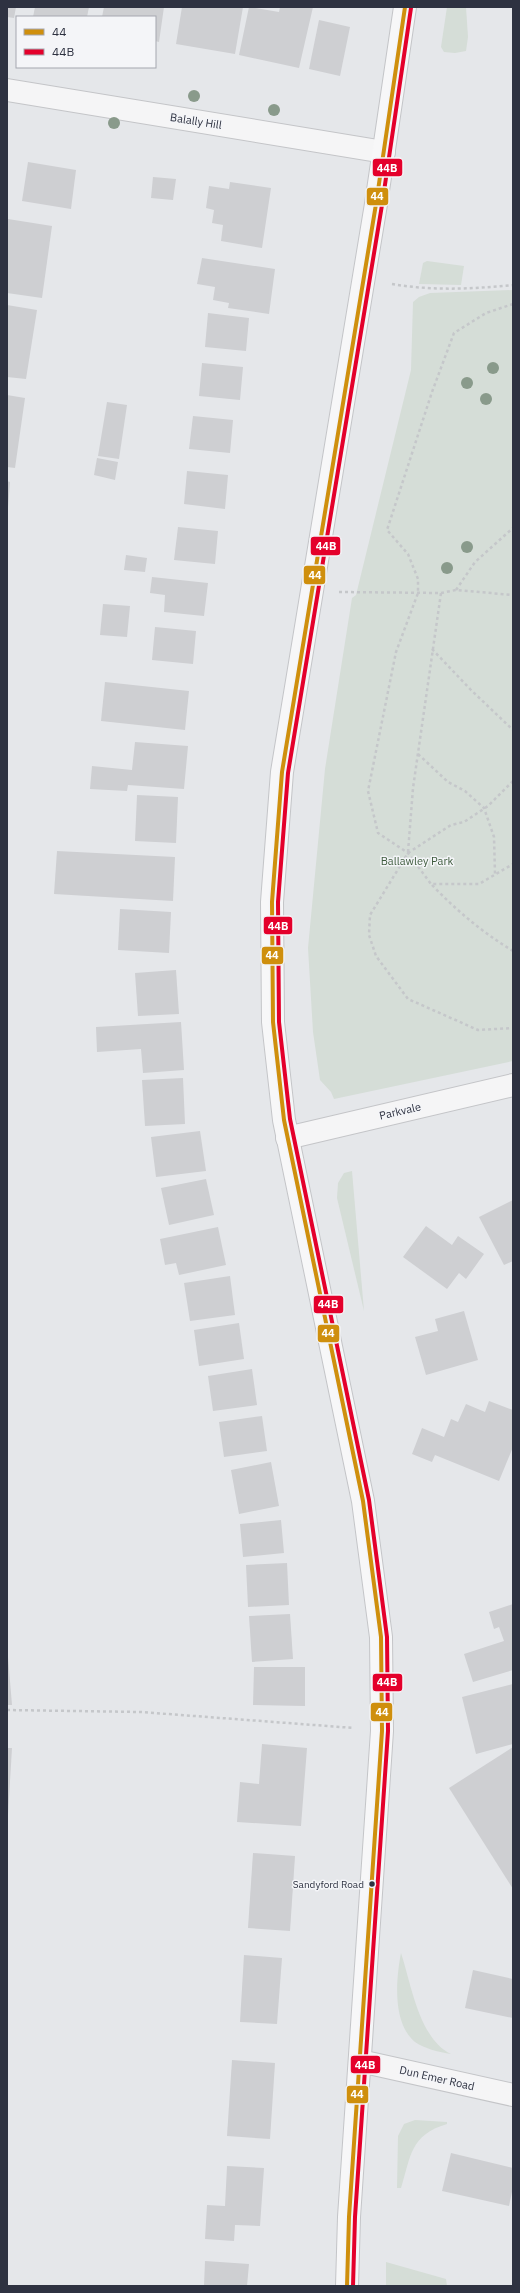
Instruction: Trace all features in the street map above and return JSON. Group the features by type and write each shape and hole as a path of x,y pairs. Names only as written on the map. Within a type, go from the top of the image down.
{"main road":[{"path":"347,2286 349,2217 382,1731 381,1637 363,1501 287,1138 273,1022 272,902 282,772 364,280 405,7"}],"street":[{"name":"Balally Hill","path":"7,90 384,152"},
{"name":"Parkvale","path":"287,1138 513,1085"},
{"name":"Dun Emer Road","path":"360,2061 513,2095"}],"path":[{"path":"364,280 418,289 460,290 513,285"},
{"path":"513,304 486,313 454,334 387,530 408,554 418,579 418,593 396,652 368,791 378,833 408,853 431,884 457,911 486,934 513,951"},
{"path":"456,590 474,562 513,528"},
{"path":"311,591 441,593 456,590 513,595"},
{"path":"408,853 418,754 441,593"},
{"path":"432,649 470,690 513,730"},
{"path":"418,754 448,782 465,791 484,808 494,837 495,874"},
{"path":"513,781 484,808 464,822 451,825 408,853 370,915 369,935 376,956 408,999 478,1030 513,1028"},
{"path":"431,884 479,884 513,864"},
{"path":"7,1710 141,1712 382,1731"}],"green space":[{"path":"447,7 466,7 468,37 466,51 455,53 444,52 441,47"},
{"path":"427,261 464,266 461,285 419,284 423,263"},
{"name":"Ballawley Park","path":"513,290 513,1061 334,1099 331,1092 320,1080 313,1032 308,948 325,769 352,598 356,595 411,370 413,302 419,297 430,293"},
{"path":"352,1171 364,1311 337,1198 338,1183 344,1173"},
{"path":"401,1953 413,1994 424,2023 431,2036 440,2047 451,2054 428,2048 415,2042 402,2024 399,2012 397,1988"},
{"path":"415,2120 447,2122 447,2124 426,2134 419,2141 410,2157 401,2188 397,2188 398,2136 404,2124"},
{"path":"386,2262 446,2279 447,2286 386,2286"}],"building":[{"path":"7,7 16,7 14,18 7,17"},
{"path":"35,7 89,7 87,16 33,16"},
{"path":"104,7 164,7 159,42 156,41 156,16 102,16"},
{"path":"182,7 243,7 235,54 176,44"},
{"path":"249,7 279,12 280,7 313,7 299,68 239,55"},
{"path":"319,20 350,27 340,76 309,69"},
{"path":"28,162 76,170 71,209 22,201"},
{"path":"153,177 176,179 173,200 151,198"},
{"path":"230,182 271,188 262,248 221,241 223,225 212,223 214,210 206,208 209,186 229,189"},
{"path":"8,219 52,226 42,298 7,293"},
{"path":"202,258 275,269 269,314 228,308 229,303 213,300 215,287 197,284"},
{"path":"7,305 37,310 26,379 7,377"},
{"path":"208,313 249,318 246,351 205,347"},
{"path":"202,363 243,367 240,400 199,396"},
{"path":"7,395 25,398 15,468 7,467"},
{"path":"107,402 127,405 119,459 98,456"},
{"path":"193,416 233,420 230,453 189,449"},
{"path":"97,458 118,462 115,480 94,475"},
{"path":"187,471 228,475 225,509 184,504"},
{"path":"7,481 10,482 8,508 7,508"},
{"path":"178,527 218,531 215,564 174,560"},
{"path":"126,555 147,558 145,572 124,570"},
{"path":"152,577 208,583 204,616 164,612 165,595 150,593"},
{"path":"103,604 130,606 127,637 100,635"},
{"path":"155,627 196,631 193,664 152,660"},
{"path":"105,682 189,691 185,730 101,721"},
{"path":"135,742 188,746 184,789 128,785 127,791 90,789 92,766 132,770"},
{"path":"137,795 178,797 176,843 135,841"},
{"path":"57,851 175,857 173,901 54,894"},
{"path":"120,909 171,912 169,953 118,950"},
{"path":"176,970 179,1014 138,1016 135,973"},
{"path":"181,1022 184,1070 143,1073 141,1049 97,1052 96,1027"},
{"path":"183,1078 185,1124 145,1126 142,1080"},
{"path":"200,1131 206,1171 156,1177 151,1137"},
{"path":"206,1179 214,1215 169,1225 161,1188"},
{"path":"513,1200 513,1261 504,1265 479,1217"},
{"path":"426,1226 452,1245 458,1236 484,1254 466,1279 459,1273 447,1289 403,1257"},
{"path":"218,1227 226,1265 179,1275 176,1263 165,1265 160,1239"},
{"path":"230,1276 235,1315 190,1321 184,1283"},
{"path":"464,1311 478,1360 426,1375 415,1337 438,1331 435,1319"},
{"path":"239,1323 244,1359 199,1366 194,1330"},
{"path":"252,1369 257,1405 213,1411 208,1376"},
{"path":"489,1401 513,1410 513,1447 499,1481 435,1455 432,1462 412,1454 422,1428 444,1437 451,1419 458,1422 466,1404 485,1412"},
{"path":"262,1416 267,1451 224,1457 219,1422"},
{"path":"271,1462 279,1506 239,1514 231,1470"},
{"path":"281,1520 284,1553 243,1557 240,1524"},
{"path":"287,1563 289,1605 248,1607 246,1565"},
{"path":"513,1604 513,1670 473,1682 464,1654 504,1641 499,1627 494,1629 489,1612"},
{"path":"290,1614 293,1659 252,1662 249,1616"},
{"path":"7,1645 12,1705 7,1705"},
{"path":"254,1667 305,1667 305,1706 253,1705"},
{"path":"513,1684 513,1744 476,1754 462,1697"},
{"path":"262,1744 307,1748 301,1826 237,1822 240,1782 259,1784"},
{"path":"513,1747 513,1889 449,1788"},
{"path":"7,1748 12,1748 8,1815 7,1815"},
{"path":"253,1853 295,1856 290,1931 248,1928"},
{"path":"244,1955 282,1958 277,2024 240,2022"},
{"path":"473,1970 513,1979 513,2018 465,2008"},
{"path":"232,2060 275,2063 270,2139 227,2136"},
{"path":"451,2153 513,2168 513,2187 509,2206 442,2191"},
{"path":"227,2166 264,2168 260,2226 235,2225 234,2241 205,2239 207,2205 225,2206"},
{"path":"205,2261 249,2264 247,2286 204,2286"}],"transit line":[{"name":"44","path":"347,2286 349,2217 382,1731 381,1637 363,1501 284,1120 273,1022 272,902 282,772 376,204 405,7"},
{"name":"44B","path":"353,2286 355,2217 388,1731 387,1637 369,1500 290,1119 279,1022 278,902 288,773 382,205 411,8"}],"place":[{"name":"Sandyford Road","path":"372,1884"}]}
